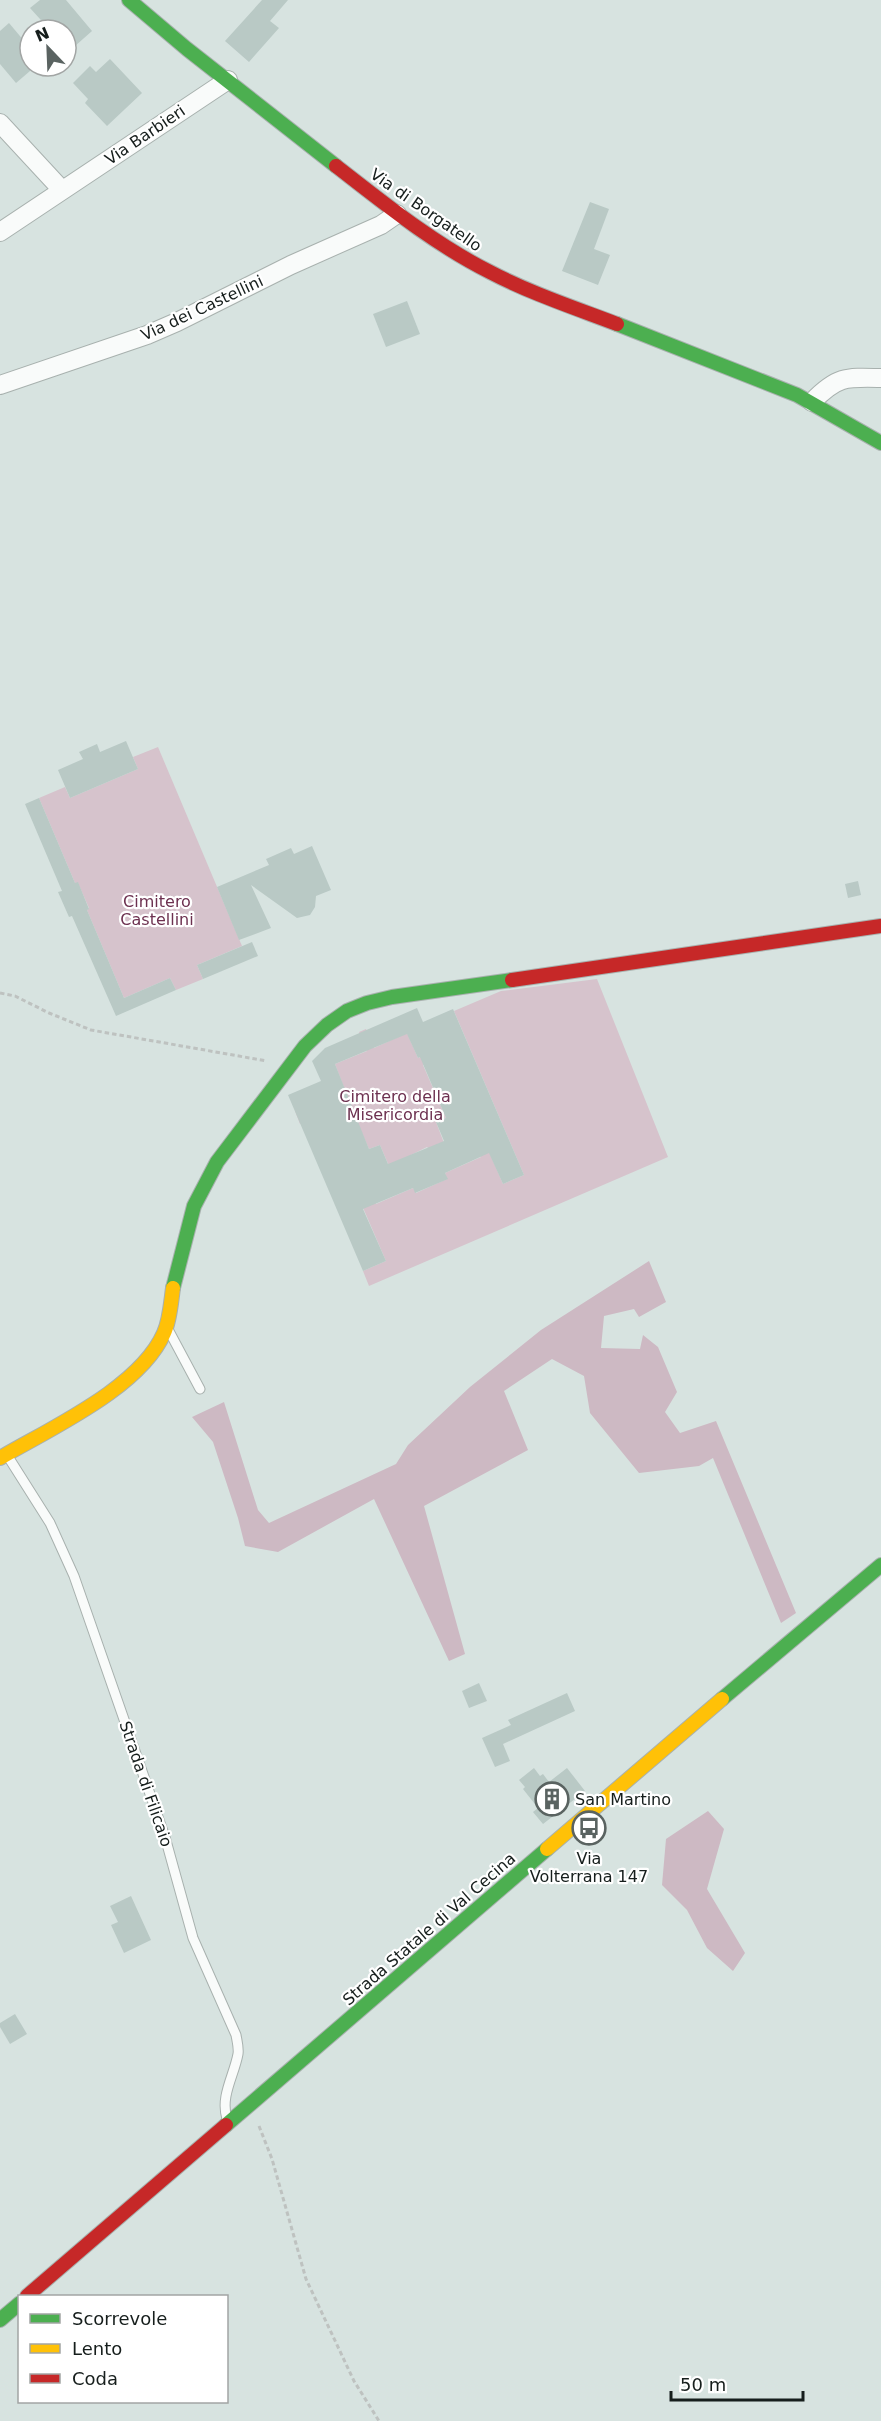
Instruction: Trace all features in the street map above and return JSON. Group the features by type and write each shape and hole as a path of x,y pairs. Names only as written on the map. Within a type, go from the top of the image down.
{"main road":[{"name":"Via di Borgatello","path":"129,0 397,214 443,246 499,277 748,374 812,402 881,443"},
{"path":"2,1453 114,1391 149,1360 166,1326 186,1231 205,1183 227,1147 304,1046 347,1011 392,997 881,926"},
{"name":"Strada Statale di Val Cecina","path":"28,2295 881,1565"},
{"path":"0,2319 18,2305"}],"street":[{"name":"Via Barbieri","path":"0,232 228,80"},
{"path":"0,123 62,190"},
{"name":"Via dei Castellini","path":"0,385 147,335 291,265 381,225 397,214"},
{"path":"812,402 826,387 838,380 881,378"}],"lane":[{"path":"166,1326 200,1389"},
{"name":"Strada di Filicaio","path":"2,1453 50,1523 74,1576 165,1837 193,1938 236,2035 238,2052 226,2093 224,2110 228,2124"}],"path":[{"path":"0,993 15,996 49,1014 92,1030 289,1066"},
{"path":"247,2107 261,2130 272,2159 306,2279 354,2381 379,2421"}],"green space":[{"name":"Cimitero Castellini","path":"158,747 242,946 197,965 203,979 176,990 170,978 124,998 87,910 89,908 78,883 75,883 39,798 65,787 70,798 138,769 133,757"},
{"name":"Cimitero della Misericordia","path":"597,979 668,1157 369,1286 363,1271 386,1261 323,1115 300,1124 295,1111 345,1090 335,1064 367,1051 359,1032 366,1029 374,1048 407,1033 418,1058 435,1050 432,1019 503,1184 524,1175 454,1011 501,991","holes":["440,1058 481,1157 445,1173 447,1179 416,1193 413,1188 376,1204 347,1098 369,1149 380,1145 389,1166 427,1147 429,1149 444,1143 436,1122 446,1118 423,1065"]}],"shaded area":[{"path":"649,1261 666,1302 639,1317 634,1309 604,1316 601,1348 640,1349 643,1335 658,1347 677,1392 665,1412 680,1433 716,1421 796,1613 781,1623 713,1458 699,1466 639,1473 590,1413 584,1376 552,1359 504,1391 528,1450 424,1506 465,1654 449,1661 374,1499 278,1552 245,1546 213,1442 192,1417 224,1402 258,1510 269,1523 396,1464 408,1445 470,1387 541,1330"},
{"path":"708,1811 724,1829 707,1889 745,1953 733,1971 707,1948 687,1910 662,1885 666,1839"}],"building":[{"path":"40,0 66,0 92,31 78,43 78,18 39,18 30,8"},
{"path":"262,0 288,0 270,21 279,28 249,62 225,41"},
{"path":"9,23 18,34 18,78 22,78 16,83 0,64 0,31"},
{"path":"110,59 142,93 107,126 85,103 88,99 73,83 90,66 96,72"},
{"path":"590,202 609,209 594,249 610,255 598,285 562,271"},
{"path":"407,301 420,334 386,347 373,314"},
{"path":"126,741 138,769 70,798 58,770 83,759 79,752 97,744 100,752"},
{"path":"39,798 75,883 78,882 89,909 87,910 124,998 170,978 176,990 116,1016 72,916 69,917 58,892 62,891 25,804"},
{"path":"312,846 331,890 316,896 315,907 310,915 297,918 251,885 271,928 239,940 217,887 269,865 266,859 291,848 294,854"},
{"path":"858,881 861,895 848,898 845,884"},
{"path":"252,942 258,956 203,979 197,965"},
{"path":"417,1008 423,1022 453,1009 524,1175 503,1184 489,1153 445,1173 448,1179 415,1193 413,1188 363,1209 386,1261 363,1271 288,1095 321,1081 312,1061 325,1048","holes":["407,1034 418,1058 420,1057 446,1118 436,1122 444,1141 388,1164 380,1145 369,1149 335,1064"]},
{"path":"479,1683 487,1701 469,1708 462,1691"},
{"path":"567,1693 575,1711 503,1744 510,1761 495,1767 482,1738 511,1725 508,1720"},
{"name":"San Martino","path":"534,1768 549,1782 567,1768 585,1791 543,1824 533,1812 538,1808 519,1780"},
{"path":"131,1896 151,1940 124,1953 111,1925 118,1922 110,1906"},
{"path":"15,2014 27,2034 10,2044 0,2023"}],"traffic: fast":[{"path":"129,0 187,49 336,166"},
{"path":"617,324 797,395 881,443"},
{"path":"173,1288 194,1206 217,1162 305,1046 327,1025 347,1011 367,1003 392,997 512,980"},
{"path":"722,1699 881,1565"},
{"path":"226,2125 547,1849"},
{"path":"0,2320 18,2305"}],"traffic: slow":[{"path":"0,1458 92,1405 135,1372 152,1353 164,1333 173,1288"},
{"path":"547,1849 722,1699"}],"traffic: jam":[{"path":"336,166 410,223 469,261 521,287 617,324"},
{"path":"512,980 881,926"},
{"path":"28,2295 226,2125"}],"place":[{"name":"San Martino","path":"552,1799"},
{"name":"Via Volterrana 147","path":"589,1828"}]}
